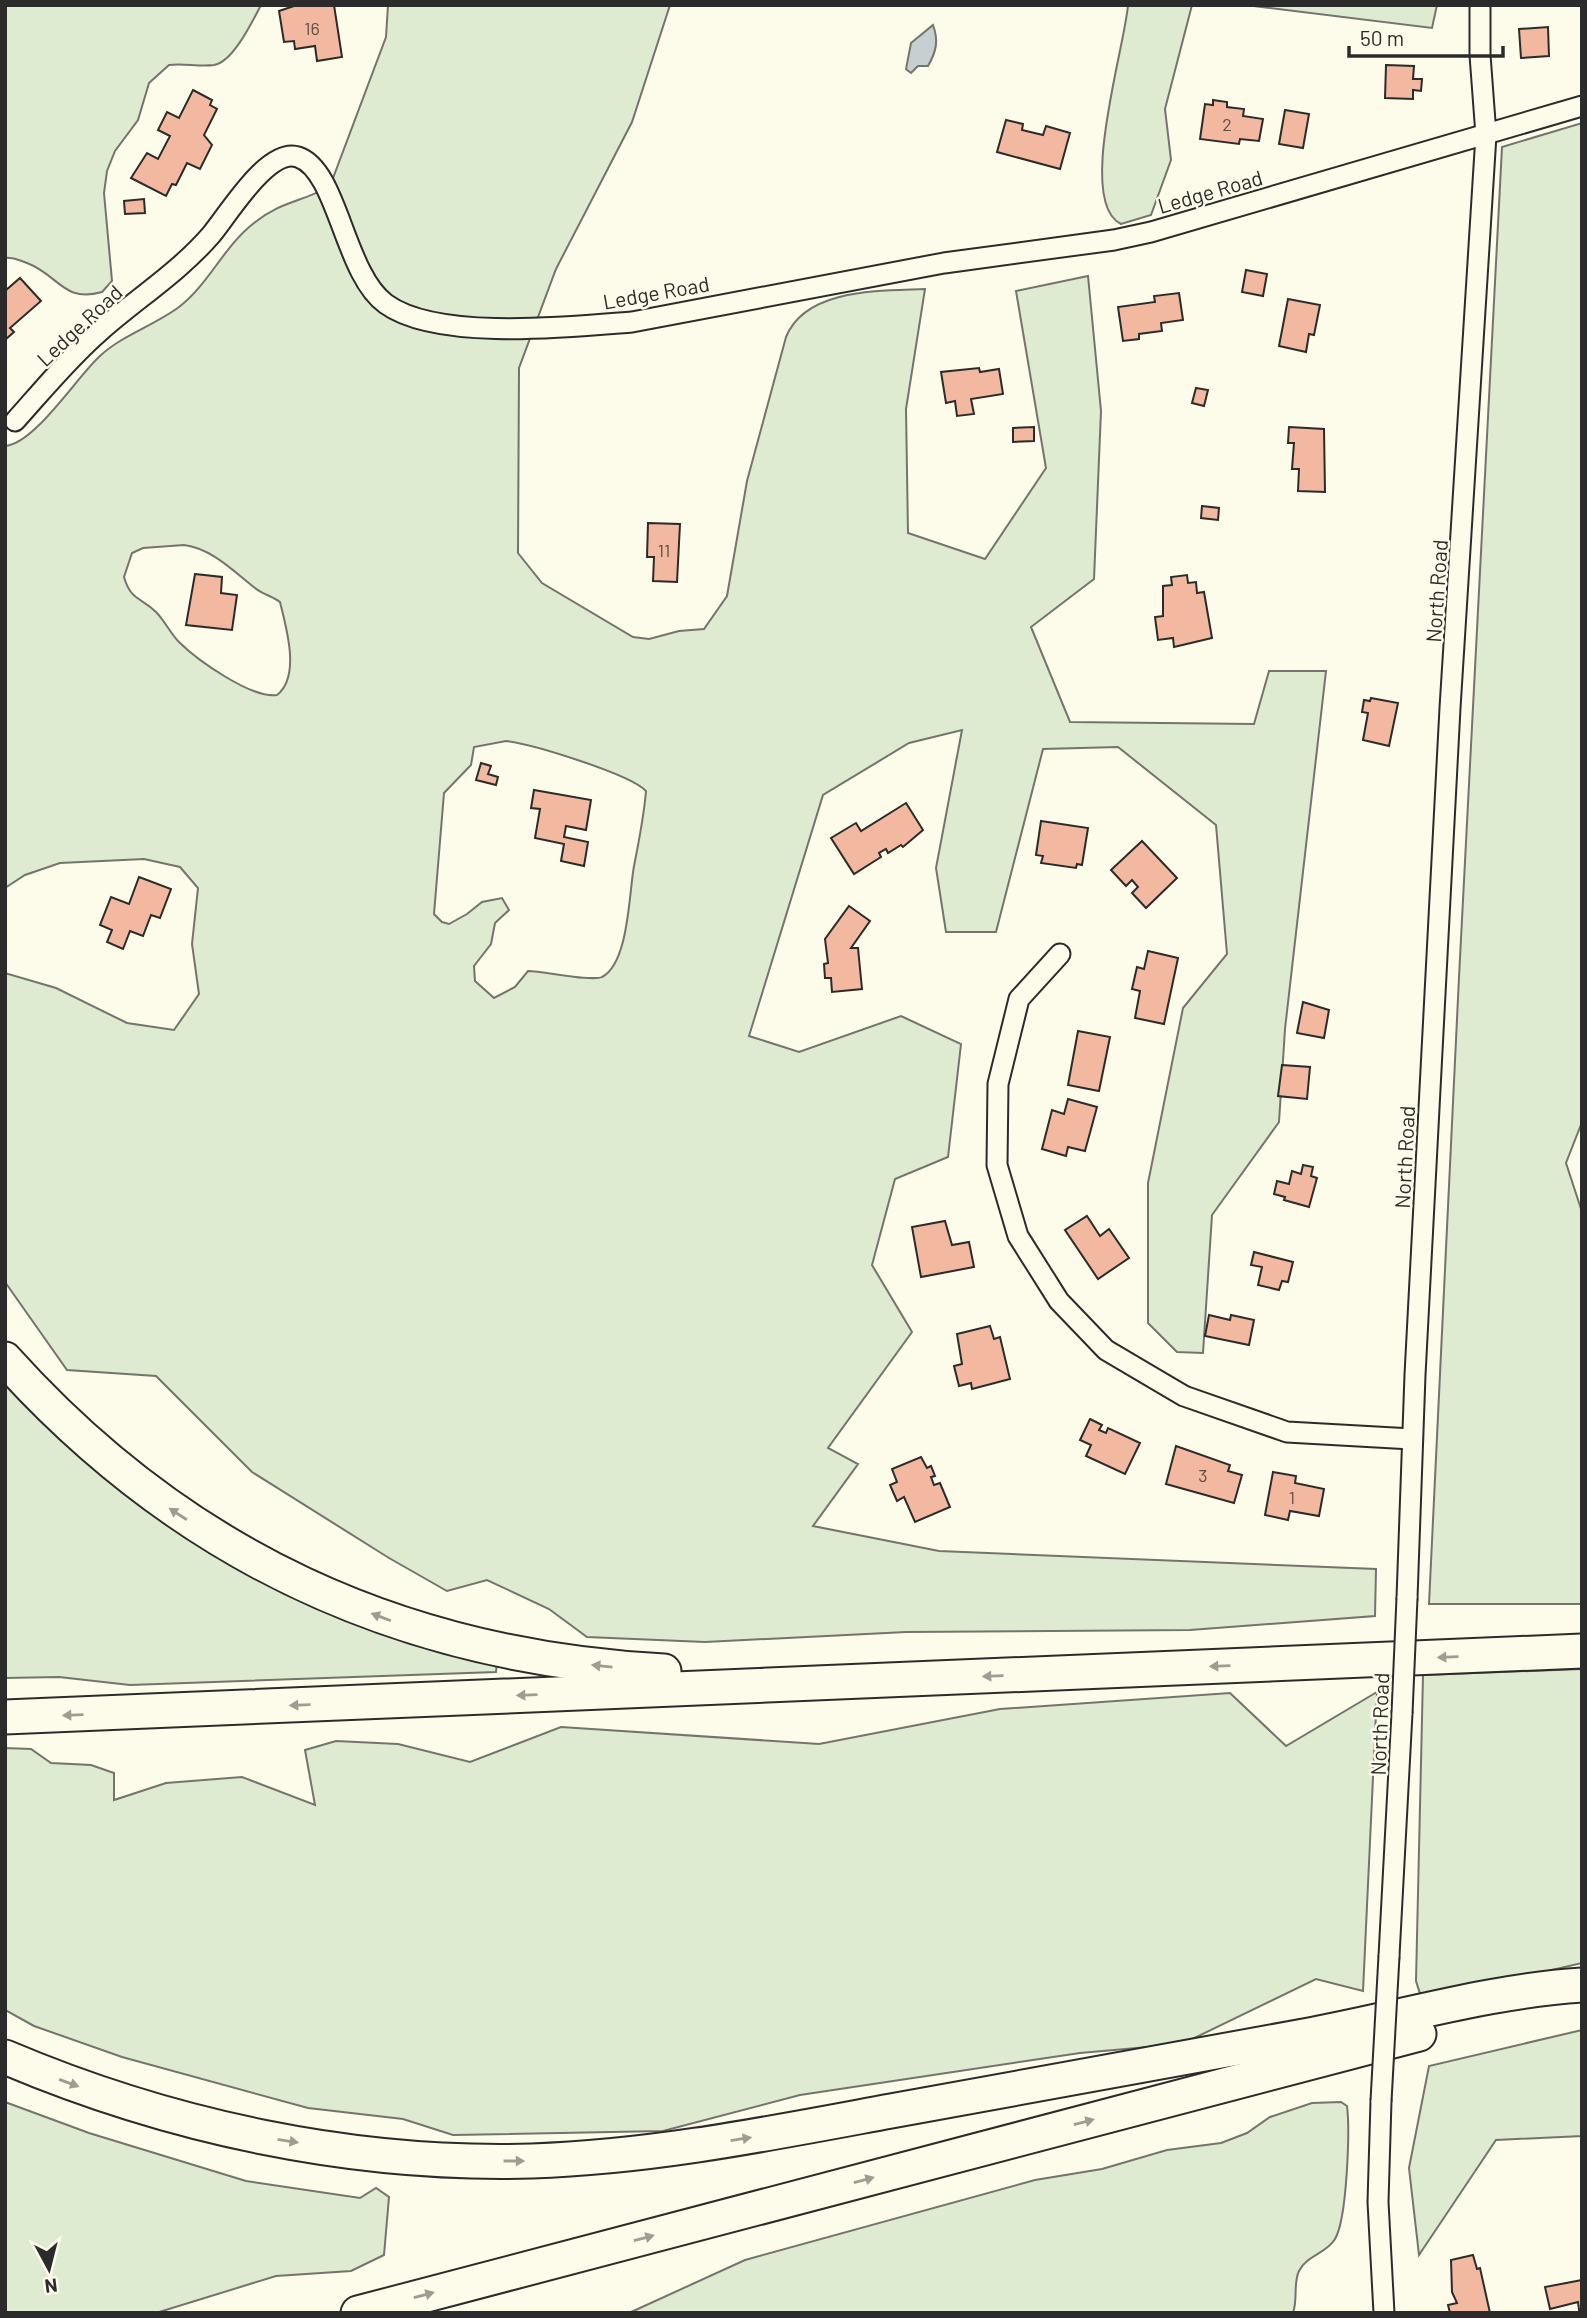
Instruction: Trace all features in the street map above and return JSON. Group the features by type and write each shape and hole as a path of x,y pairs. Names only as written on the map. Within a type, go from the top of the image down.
{"highway":[{"path":"5,1359 77,1434 167,1506 256,1560 349,1604 410,1627 499,1650 575,1663 678,1671 767,1685"},
{"path":"5,1717 1582,1651"},
{"path":"5,2057 123,2102 271,2138 396,2156 478,2161 555,2160 657,2151 748,2138 1338,2030 1513,1992 1582,1985"},
{"path":"358,2313 1582,1992"}],"street":[{"name":"North Road","path":"1384,2313 1378,2202 1381,2101 1450,708 1486,135 1480,55 1480,5"},
{"path":"1486,135 1582,106"},
{"name":"Ledge Road","path":"15,421 100,331 191,256 258,176 271,163 285,156 298,157 311,165 325,183 358,267 370,288 386,304 407,315 434,323 511,328 632,322 987,255 1114,240 1486,135"},
{"path":"1060,954 1018,999 998,1084 997,1152 997,1165 1018,1236 1059,1301 1107,1350 1184,1396 1287,1432 1412,1439"}],"green space":[{"path":"5,5 261,5 235,49 221,62 214,65 169,65 149,83 138,120 115,151 107,171 104,193 112,281 102,292 78,294 38,268 16,259 5,258"},
{"path":"388,5 670,5 632,122 556,269 519,368 518,553 542,583 633,637 649,639 679,631 704,629 727,596 747,481 786,337 796,321 810,309 846,295 925,289 906,409 908,533 985,559 1046,468 1016,291 1088,276 1101,411 1094,579 1031,627 1070,722 1254,724 1269,671 1326,671 1285,1029 1279,1122 1212,1215 1203,1353 1177,1352 1148,1323 1148,1183 1183,1008 1227,954 1216,825 1118,747 1043,749 996,932 946,932 936,868 962,730 909,743 823,795 749,1036 799,1052 901,1016 961,1044 948,1157 895,1179 872,1265 912,1332 828,1448 858,1464 813,1526 939,1551 1376,1569 1375,1616 1190,1630 906,1632 705,1642 587,1637 549,1609 487,1580 447,1591 389,1558 252,1472 156,1376 67,1370 5,1282 5,973 56,988 127,1023 174,1030 199,994 192,944 198,888 180,867 144,859 60,863 25,875 5,888 5,446 17,442 42,422 101,355 190,298 243,232 254,223 273,210 330,186 386,37","holes":["184,545 213,556 258,590 280,602 288,637 290,664 284,687 277,695 254,691 211,668 179,642 156,612 130,590 124,577 132,553 143,548","506,741 602,768 646,791 623,943 611,969 597,978 528,971 515,987 494,998 475,981 474,966 491,944 495,923 509,910 502,898 482,902 449,924 442,922 434,914 444,793 471,765 474,747"]},
{"path":"1128,5 1192,5 1165,109 1171,160 1151,215 1121,224 1108,210 1103,186 1103,156 1106,122"},
{"path":"1245,5 1437,5 1432,28"},
{"path":"1582,123 1582,1122 1566,1163 1582,1212 1582,1604 1429,1604 1502,147"},
{"path":"5,1377 124,1492 183,1533 497,1661 496,1672 130,1685 59,1677 5,1678"},
{"path":"1582,1669 1582,1963 1422,2000 1416,1981 1423,1675"},
{"path":"1377,1692 1363,1991 1316,1979 1182,2044 1080,2053 800,2095 663,2131 453,2135 403,2119 308,2108 122,2057 34,2026 5,2010 5,1748 31,1749 51,1763 91,1765 114,1773 114,1800 166,1783 242,1777 315,1805 305,1750 336,1741 398,1744 470,1762 561,1727 819,1744 1000,1709 1230,1693 1286,1746"},
{"path":"1582,2030 1582,2136 1496,2140 1419,2255 1409,2168 1429,2066"},
{"path":"5,2102 89,2133 246,2181 360,2198 376,2188 389,2197 384,2255 351,2271 276,2276 156,2313 5,2313"},
{"path":"1341,2102 1347,2106 1348,2135 1345,2195 1339,2229 1331,2244 1307,2261 1299,2271 1293,2313 629,2313 745,2260 1035,2180 1102,2169 1167,2150 1221,2143 1247,2133 1270,2117 1312,2103"}],"shaded area":[{"path":"933,25 936,41 931,61 928,66 918,66 911,73 906,69 911,43"}],"building":[{"path":"297,5 334,5 342,57 317,61 315,46 295,49 294,41 284,42 279,11"},
{"path":"1548,27 1549,56 1521,58 1519,29"},
{"path":"1386,65 1414,66 1413,79 1422,79 1421,91 1413,90 1413,99 1385,98"},
{"path":"193,90 212,100 210,105 217,109 204,135 212,145 200,169 187,163 176,185 172,184 166,196 131,178 147,153 158,159 170,136 158,130 167,112 179,118"},
{"path":"1213,100 1227,102 1227,107 1244,109 1243,116 1263,119 1259,141 1240,139 1239,144 1200,139 1205,104 1213,105"},
{"path":"1285,110 1309,114 1303,148 1279,144"},
{"path":"1006,120 1023,124 1022,130 1043,135 1046,126 1070,133 1060,169 997,152"},
{"path":"144,199 145,213 125,214 124,201"},
{"path":"1246,270 1267,274 1263,296 1242,292"},
{"path":"20,278 41,301 10,328 14,332 6,339 5,291"},
{"path":"1179,293 1183,320 1161,323 1162,331 1139,334 1139,339 1123,341 1118,307 1155,302 1154,296"},
{"path":"1288,299 1320,305 1314,335 1309,334 1306,352 1279,346"},
{"path":"979,368 980,372 999,369 1003,394 971,399 974,414 957,416 955,401 946,403 941,372"},
{"path":"1196,388 1208,390 1204,406 1192,403"},
{"path":"1034,427 1034,441 1013,442 1013,428"},
{"path":"1289,427 1324,429 1325,492 1298,491 1299,469 1292,469 1294,443 1288,443"},
{"path":"1202,506 1219,508 1218,520 1201,518"},
{"path":"648,523 680,524 677,582 653,581 654,557 647,557"},
{"path":"195,574 222,577 221,593 237,595 232,630 186,625"},
{"path":"1187,575 1188,583 1196,582 1197,593 1204,592 1212,638 1174,647 1173,638 1158,640 1155,617 1163,616 1163,586 1172,585 1171,577"},
{"path":"1371,698 1398,703 1389,746 1363,740 1368,713 1362,712 1364,700 1370,701"},
{"path":"481,763 491,766 488,774 498,777 496,785 476,780"},
{"path":"534,790 591,800 586,830 566,826 564,837 588,842 584,866 561,861 564,844 535,838 540,809 531,808"},
{"path":"906,803 923,830 903,847 901,845 888,853 886,849 879,853 881,857 854,874 831,838 856,823 861,831"},
{"path":"1041,821 1088,828 1082,865 1077,864 1076,868 1041,863 1043,856 1036,855"},
{"path":"1142,841 1177,878 1146,908 1132,893 1138,887 1132,880 1126,886 1111,870"},
{"path":"139,877 171,889 160,918 151,915 143,936 130,931 123,949 107,942 112,930 100,925 111,897 129,904"},
{"path":"849,906 870,921 851,948 858,948 862,989 832,992 831,978 825,978 824,964 828,963 825,939"},
{"path":"1148,951 1178,958 1164,1024 1135,1018 1140,991 1132,989 1137,967 1144,969"},
{"path":"1303,1002 1329,1010 1324,1038 1297,1033"},
{"path":"1078,1031 1110,1037 1099,1091 1068,1085"},
{"path":"1282,1065 1310,1067 1307,1099 1278,1096"},
{"path":"1068,1099 1097,1107 1085,1151 1068,1147 1066,1156 1042,1149 1052,1110 1064,1114"},
{"path":"1303,1165 1313,1167 1311,1176 1317,1178 1309,1207 1284,1200 1285,1197 1274,1194 1277,1181 1289,1184 1292,1171 1301,1174"},
{"path":"1087,1216 1100,1236 1109,1229 1129,1258 1098,1279 1065,1230"},
{"path":"945,1221 952,1245 969,1242 974,1267 921,1277 912,1227"},
{"path":"1254,1252 1293,1262 1288,1282 1282,1281 1279,1290 1258,1285 1262,1267 1251,1265"},
{"path":"1209,1315 1230,1320 1231,1315 1254,1320 1249,1345 1205,1336"},
{"path":"990,1326 994,1339 1000,1337 1010,1379 972,1389 971,1383 959,1386 954,1366 962,1364 957,1334"},
{"path":"1090,1419 1102,1425 1099,1430 1106,1433 1108,1428 1140,1443 1125,1474 1086,1456 1091,1445 1080,1440"},
{"path":"1176,1446 1230,1465 1228,1471 1242,1475 1234,1503 1166,1484"},
{"path":"921,1457 927,1468 931,1466 935,1476 931,1477 934,1485 940,1483 950,1507 915,1522 904,1497 897,1501 890,1485 897,1482 892,1469"},
{"path":"1273,1472 1296,1476 1295,1483 1324,1489 1319,1516 1290,1511 1288,1520 1265,1515"},
{"path":"1473,2255 1477,2269 1480,2268 1490,2313 1450,2313 1448,2305 1457,2303 1452,2292 1451,2260"},
{"path":"1582,2280 1582,2310 1579,2310 1578,2302 1550,2309 1545,2287"}]}
